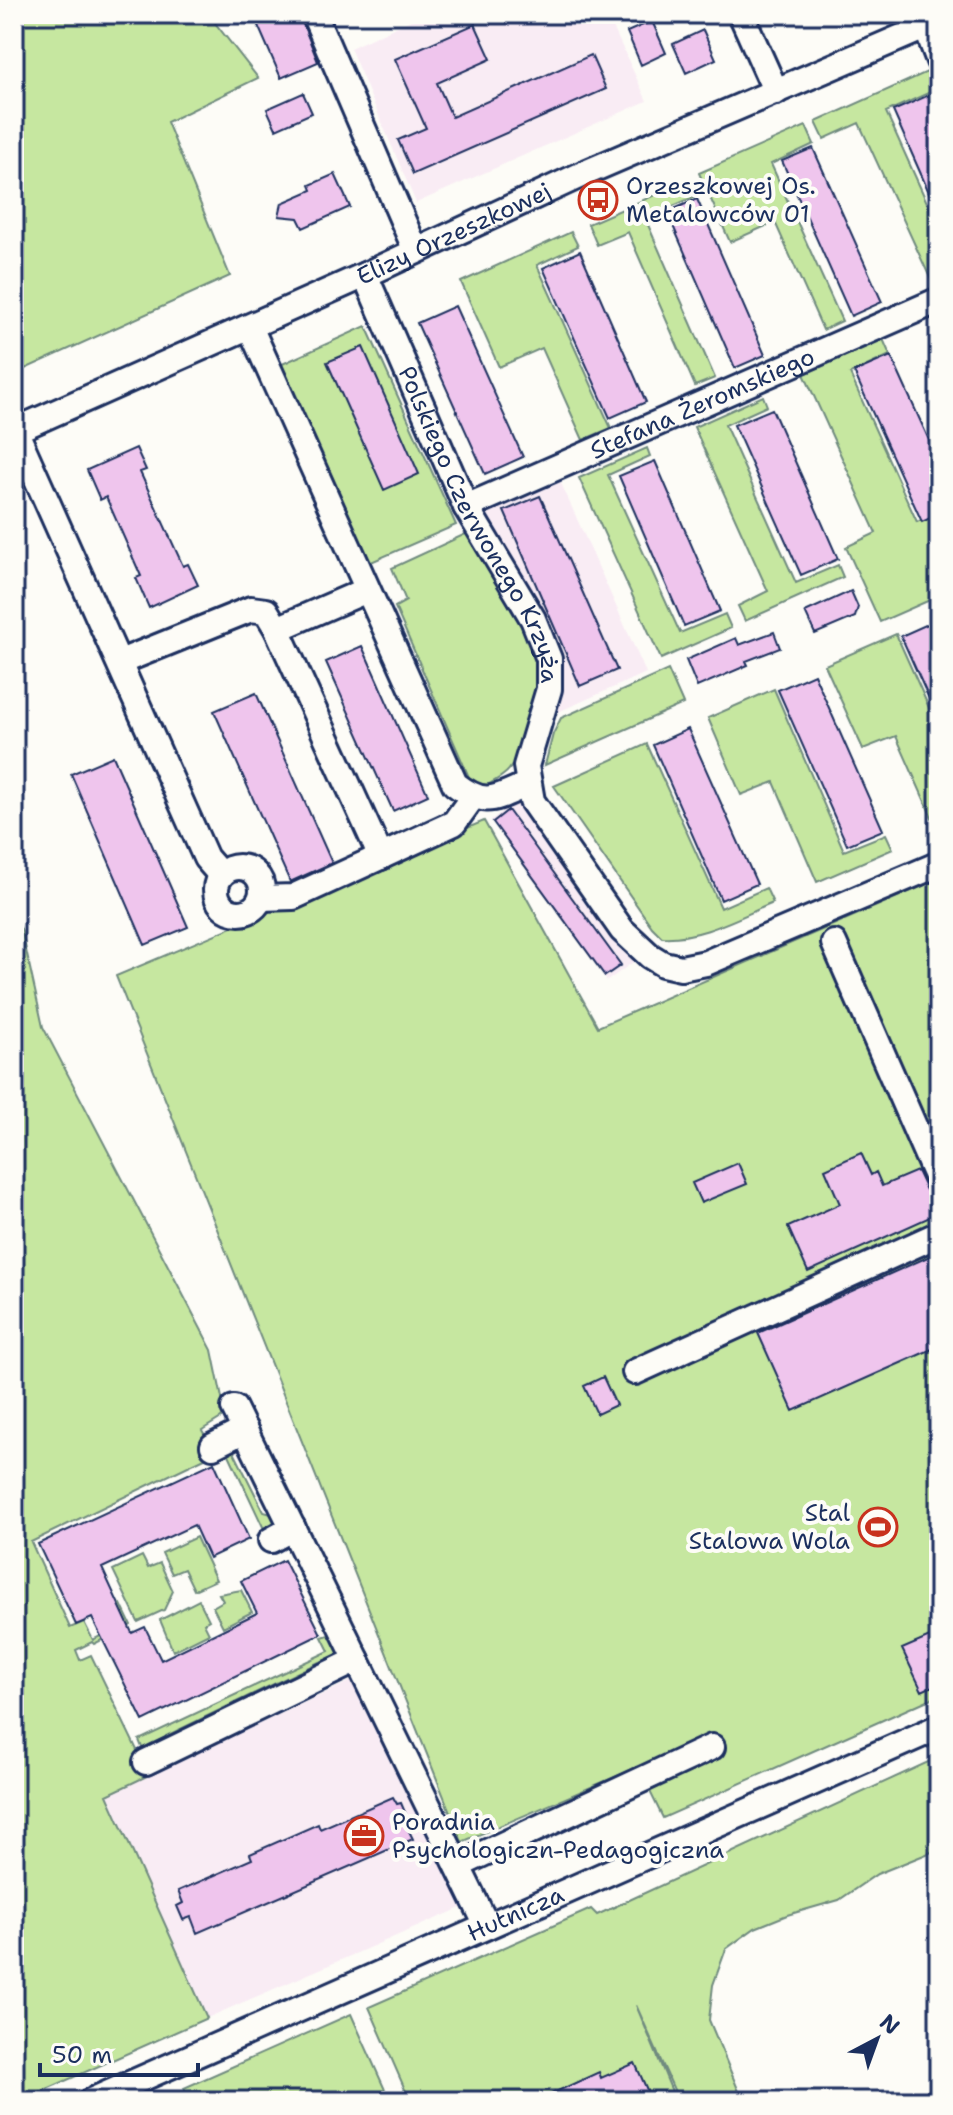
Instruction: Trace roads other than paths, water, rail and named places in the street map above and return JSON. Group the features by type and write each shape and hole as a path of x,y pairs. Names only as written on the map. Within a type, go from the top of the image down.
{"street":[{"path":"314,14 416,251"},
{"path":"741,14 776,92"},
{"path":"932,24 939,60"},
{"name":"Elizy Orzeszkowej","path":"14,430 250,327 585,173 932,24"},
{"name":"Polskiego Czerwonego Krzyża","path":"365,275 466,507 533,619 549,659 549,689 526,766 528,784"},
{"name":"Stefana Żeromskiego","path":"466,507 939,300"},
{"path":"250,327 455,784 472,798 492,799 528,784 532,801 622,930 650,956 663,964 681,968 706,963 939,864"},
{"path":"14,430 206,858 220,874"},
{"path":"272,620 367,590"},
{"path":"120,662 251,609 272,620 381,857"},
{"path":"261,898 293,897 454,823 472,798"},
{"path":"234,867 250,870 261,882 261,898 257,905 245,913 230,912 224,908 216,896 220,874 234,867"},
{"path":"834,943 939,1183"},
{"path":"635,1372 939,1234"},
{"path":"234,1408 487,1926"},
{"path":"213,1446 245,1430"},
{"path":"271,1540 293,1528"},
{"path":"146,1762 357,1660"},
{"name":"Hutnicza","path":"91,2101 939,1727"},
{"path":"459,1865 712,1747"}],"place":[{"name":"Orzeszkowej Os. Metalowców 01","path":"598,200"},
{"name":"Stal Stalowa Wola","path":"878,1527"},
{"name":"Poradnia Psychologiczn-Pedagogiczna","path":"364,1836"}]}
